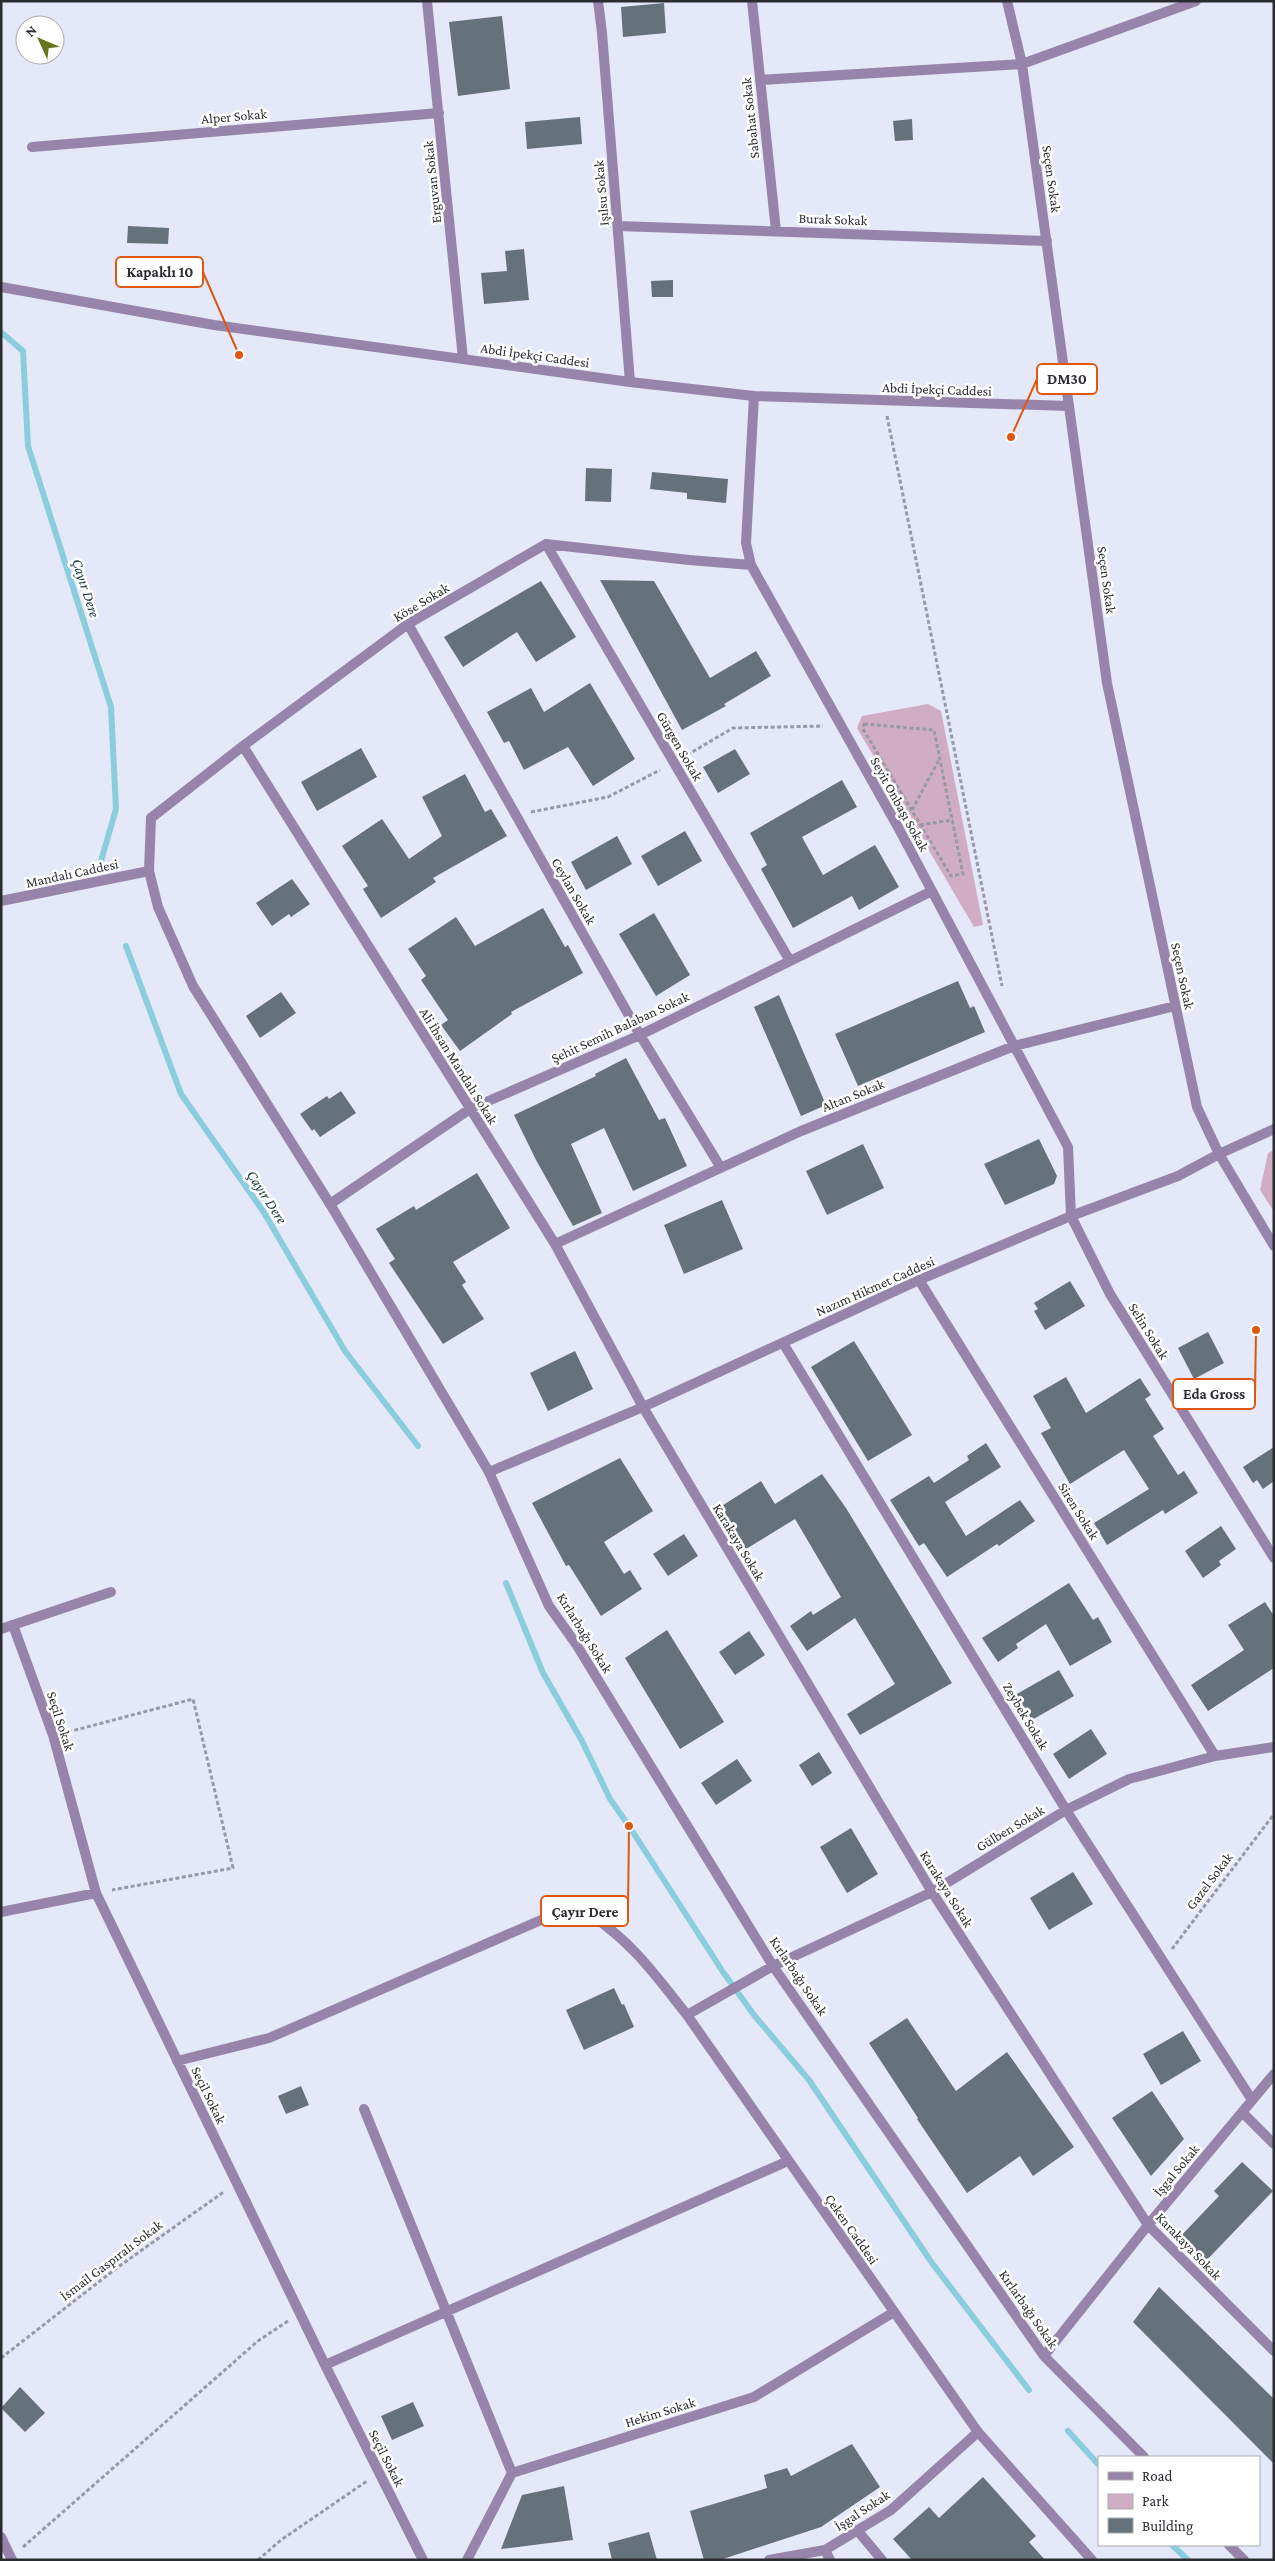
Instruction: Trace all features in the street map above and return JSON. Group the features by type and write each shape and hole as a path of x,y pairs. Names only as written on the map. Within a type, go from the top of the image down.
{"street":[{"name":"Erguvan Sokak","path":"427,1 463,359"},
{"name":"Işılsu Sokak","path":"598,1 630,382"},
{"name":"Sabahat Sokak","path":"752,1 776,231"},
{"name":"Seçen Sokak","path":"1007,1 1022,64 1106,683 1197,1107 1219,1154 1274,1246"},
{"path":"760,80 1022,64 1196,1"},
{"name":"Alper Sokak","path":"32,147 438,113"},
{"name":"Burak Sokak","path":"618,226 1047,241"},
{"name":"Abdi İpekçi Caddesi","path":"1,287 214,325 630,382 754,396 884,402 1069,406"},
{"name":"Seyit Onbaşı Sokak","path":"754,396 746,543 752,565 932,890 1068,1147 1071,1216"},
{"path":"546,544 752,565"},
{"name":"Köse Sokak","path":"151,818 243,746 408,624 546,544"},
{"name":"Gürgen Sokak","path":"546,544 790,961"},
{"name":"Ceylan Sokak","path":"408,624 640,1035 721,1168"},
{"name":"Ali İhsan Mandalı Sokak","path":"243,746 554,1244 643,1407"},
{"name":"Kırlarbağı Sokak","path":"151,818 149,871 158,907 193,986 330,1204 489,1472 549,1606 576,1644 773,1966 1044,2356 1143,2456"},
{"name":"Mandalı Caddesi","path":"1,901 149,871"},
{"name":"Şehit Semih Balaban Sokak","path":"330,1204 470,1109 640,1035 932,890"},
{"name":"Altan Sokak","path":"554,1244 801,1130 1014,1046 1176,1006"},
{"name":"Nazım Hikmet Caddesi","path":"489,1472 643,1407 919,1280 1071,1216 1178,1176 1219,1154 1274,1129"},
{"name":"Selin Sokak","path":"1071,1216 1110,1294 1273,1555"},
{"name":"Siren Sokak","path":"919,1280 1215,1756"},
{"name":"Zeybek Sokak","path":"783,1343 1066,1810 1252,2100"},
{"name":"Karakaya Sokak","path":"643,1407 932,1892 1148,2225 1274,2351"},
{"path":"1,1629 111,1592"},
{"name":"Seçil Sokak","path":"14,1625 53,1736 96,1893 325,2365 423,2560"},
{"name":"Gülben Sokak","path":"687,2015 773,1966 932,1892 1066,1810 1129,1778 1215,1756 1274,1747"},
{"path":"1,1912 96,1893"},
{"name":"Çeken Caddesi","path":"177,2061 269,2038 548,1917 576,1912 590,1915 609,1928 639,1954 687,2015 978,2432 1092,2560"},
{"name":"İşgal Sokak","path":"1044,2356 1148,2225 1274,2074"},
{"path":"364,2109 448,2311 512,2473 466,2560"},
{"path":"1242,2112 1274,2144"},
{"path":"325,2365 788,2161"},
{"name":"Hekim Sokak","path":"512,2473 754,2397 894,2312"},
{"name":"İşgal Sokak","path":"769,2560 825,2550 891,2510 978,2432"},
{"path":"858,2530 882,2560"},
{"path":"1,2536 12,2558"},
{"path":"1230,2546 1244,2560"},
{"path":"825,2550 830,2560"}],"path":[{"path":"884,402 1002,987"},
{"path":"864,724 934,730 940,758 963,874 950,876 864,729 864,724"},
{"path":"912,810 940,758"},
{"path":"920,825 952,820"},
{"path":"53,1736 193,1699 233,1868 96,1893"},
{"name":"Gazel Sokak","path":"1163,1961 1274,1814"},
{"name":"İsmail Gaspıralı Sokak","path":"1,2358 118,2267 236,2183"},
{"path":"12,2558 258,2341 300,2313"},
{"path":"258,2560 281,2540 379,2473"}],"green space":[{"path":"928,704 941,711 983,925 974,927 857,728 862,716"},
{"path":"1274,1150 1274,1212 1260,1190 1268,1153"}],"building":[{"path":"664,3 666,33 623,37 621,7"},
{"path":"502,16 510,89 458,96 449,22"},
{"path":"580,117 582,144 527,149 525,122"},
{"path":"912,119 913,140 895,141 893,121"},
{"path":"128,226 169,228 168,244 127,243"},
{"path":"524,249 529,300 484,304 481,273 507,271 505,251"},
{"path":"673,280 673,297 652,297 651,281"},
{"path":"586,468 612,469 611,502 585,501"},
{"path":"652,472 728,479 726,503 687,499 687,493 650,489"},
{"path":"600,580 654,581 710,678 756,651 771,676 724,704 726,706 682,730"},
{"path":"541,581 576,637 536,662 517,632 463,667 444,637"},
{"path":"590,683 635,759 593,786 568,747 524,770 509,741 504,743 487,712 531,688 544,712"},
{"path":"361,748 377,777 317,811 301,782"},
{"path":"735,749 750,774 718,793 703,767"},
{"path":"465,774 485,812 491,809 507,836 433,878 436,882 381,918 363,889 368,886 342,846 382,819 409,859 442,836 422,797"},
{"path":"842,780 857,807 802,837 823,875 875,845 899,887 859,910 852,896 793,928 761,869 767,865 750,833"},
{"path":"685,831 702,861 658,886 641,856"},
{"path":"617,836 632,864 586,890 571,862"},
{"path":"292,879 310,904 291,917 289,914 272,926 256,903"},
{"path":"543,908 565,947 568,945 583,973 511,1012 512,1014 460,1051 441,1025 448,1020 421,980 426,976 408,949 456,917 475,946"},
{"path":"654,913 690,975 656,996 619,934"},
{"path":"958,981 970,1008 974,1006 985,1032 858,1086 835,1034"},
{"path":"281,992 296,1013 260,1038 246,1016"},
{"path":"779,995 826,1105 801,1116 754,1007"},
{"path":"626,1058 659,1120 665,1118 687,1166 633,1191 604,1128 571,1144 602,1213 573,1226 536,1160 514,1115 596,1076 595,1074"},
{"path":"341,1091 356,1113 320,1137 314,1129 312,1131 300,1114 327,1096 329,1099"},
{"path":"1039,1139 1057,1176 1054,1184 1005,1205 984,1164"},
{"path":"863,1144 884,1188 827,1215 806,1171"},
{"path":"477,1173 510,1228 453,1262 466,1282 462,1285 484,1319 443,1344 389,1263 395,1259 376,1229 414,1206 416,1210"},
{"path":"722,1200 743,1249 684,1274 664,1225"},
{"path":"1070,1281 1085,1306 1045,1330 1034,1311 1038,1309 1034,1303"},
{"path":"1208,1332 1224,1363 1194,1379 1178,1348"},
{"path":"854,1341 912,1435 868,1461 811,1367"},
{"path":"575,1351 593,1389 548,1411 530,1373"},
{"path":"1066,1377 1086,1413 1140,1378 1151,1395 1145,1399 1164,1429 1153,1436 1178,1475 1184,1471 1198,1493 1165,1514 1163,1510 1107,1545 1094,1523 1149,1489 1124,1450 1070,1484 1041,1433 1051,1428 1033,1396"},
{"path":"986,1443 1001,1467 945,1502 966,1536 1020,1500 1035,1521 999,1546 997,1544 947,1577 924,1543 919,1546 890,1500 929,1476 934,1483 969,1460 967,1456"},
{"path":"1274,1447 1274,1481 1263,1489 1257,1480 1253,1483 1243,1467"},
{"path":"620,1458 653,1511 604,1542 624,1574 630,1570 642,1589 601,1616 569,1565 566,1566 532,1503"},
{"path":"822,1474 846,1508 952,1683 860,1735 847,1714 895,1684 855,1618 807,1651 790,1626 811,1611 813,1615 841,1597 795,1519 746,1549 720,1507 761,1481 775,1504"},
{"path":"1221,1526 1236,1549 1219,1561 1221,1565 1203,1578 1185,1551"},
{"path":"684,1534 698,1556 668,1576 653,1554"},
{"path":"1069,1583 1093,1620 1098,1617 1112,1642 1070,1666 1046,1624 1016,1644 1018,1648 998,1662 982,1638"},
{"path":"1265,1602 1274,1616 1274,1668 1208,1711 1191,1685 1244,1650 1228,1625"},
{"path":"667,1630 724,1722 680,1749 625,1658"},
{"path":"749,1631 765,1655 735,1675 719,1652"},
{"path":"1059,1670 1074,1696 1030,1721 1015,1695"},
{"path":"1091,1729 1107,1754 1069,1779 1053,1754"},
{"path":"819,1752 832,1773 812,1786 799,1765"},
{"path":"737,1759 752,1781 716,1805 701,1783"},
{"path":"851,1828 878,1874 847,1893 820,1847"},
{"path":"1073,1872 1093,1904 1049,1930 1030,1898"},
{"path":"614,1988 622,2005 624,2004 634,2027 584,2050 566,2010"},
{"path":"907,2018 956,2091 1007,2052 1074,2147 1033,2176 1020,2156 967,2193 869,2043"},
{"path":"1183,2031 1201,2061 1161,2085 1143,2054"},
{"path":"301,2086 309,2105 286,2114 278,2096"},
{"path":"1152,2091 1184,2139 1151,2176 1112,2118"},
{"path":"1242,2162 1273,2191 1203,2264 1177,2240 1219,2196 1214,2191"},
{"path":"1159,2287 1274,2399 1274,2464 1133,2322"},
{"path":"20,2387 45,2413 25,2432 1,2408"},
{"path":"413,2402 424,2426 392,2440 381,2416"},
{"path":"852,2444 880,2487 821,2527 720,2560 704,2560 690,2511 767,2488 764,2475 787,2468 791,2476"},
{"path":"983,2477 1036,2536 1029,2542 1045,2560 912,2560 893,2539 929,2507 939,2518"},
{"path":"564,2486 573,2540 501,2549 522,2495"},
{"path":"649,2532 657,2560 612,2560 608,2543"}],"waterway":[{"name":"Çayır Dere","path":"2,333 23,351 28,446 111,707 116,809 101,861"},
{"name":"Çayır Dere","path":"126,946 181,1094 263,1211 345,1351 418,1446"},
{"path":"506,1583 543,1673 582,1741 610,1799 723,1972 754,2015 809,2080 932,2263 1029,2390"},
{"path":"1068,2431 1098,2464"},
{"path":"1173,2546 1188,2560"}],"place":[{"name":"Kapaklı 10","path":"239,355"},
{"name":"DM30","path":"1011,437"},
{"name":"Eda Gross","path":"1256,1330"},
{"name":"Çayır Dere","path":"629,1826"}]}
